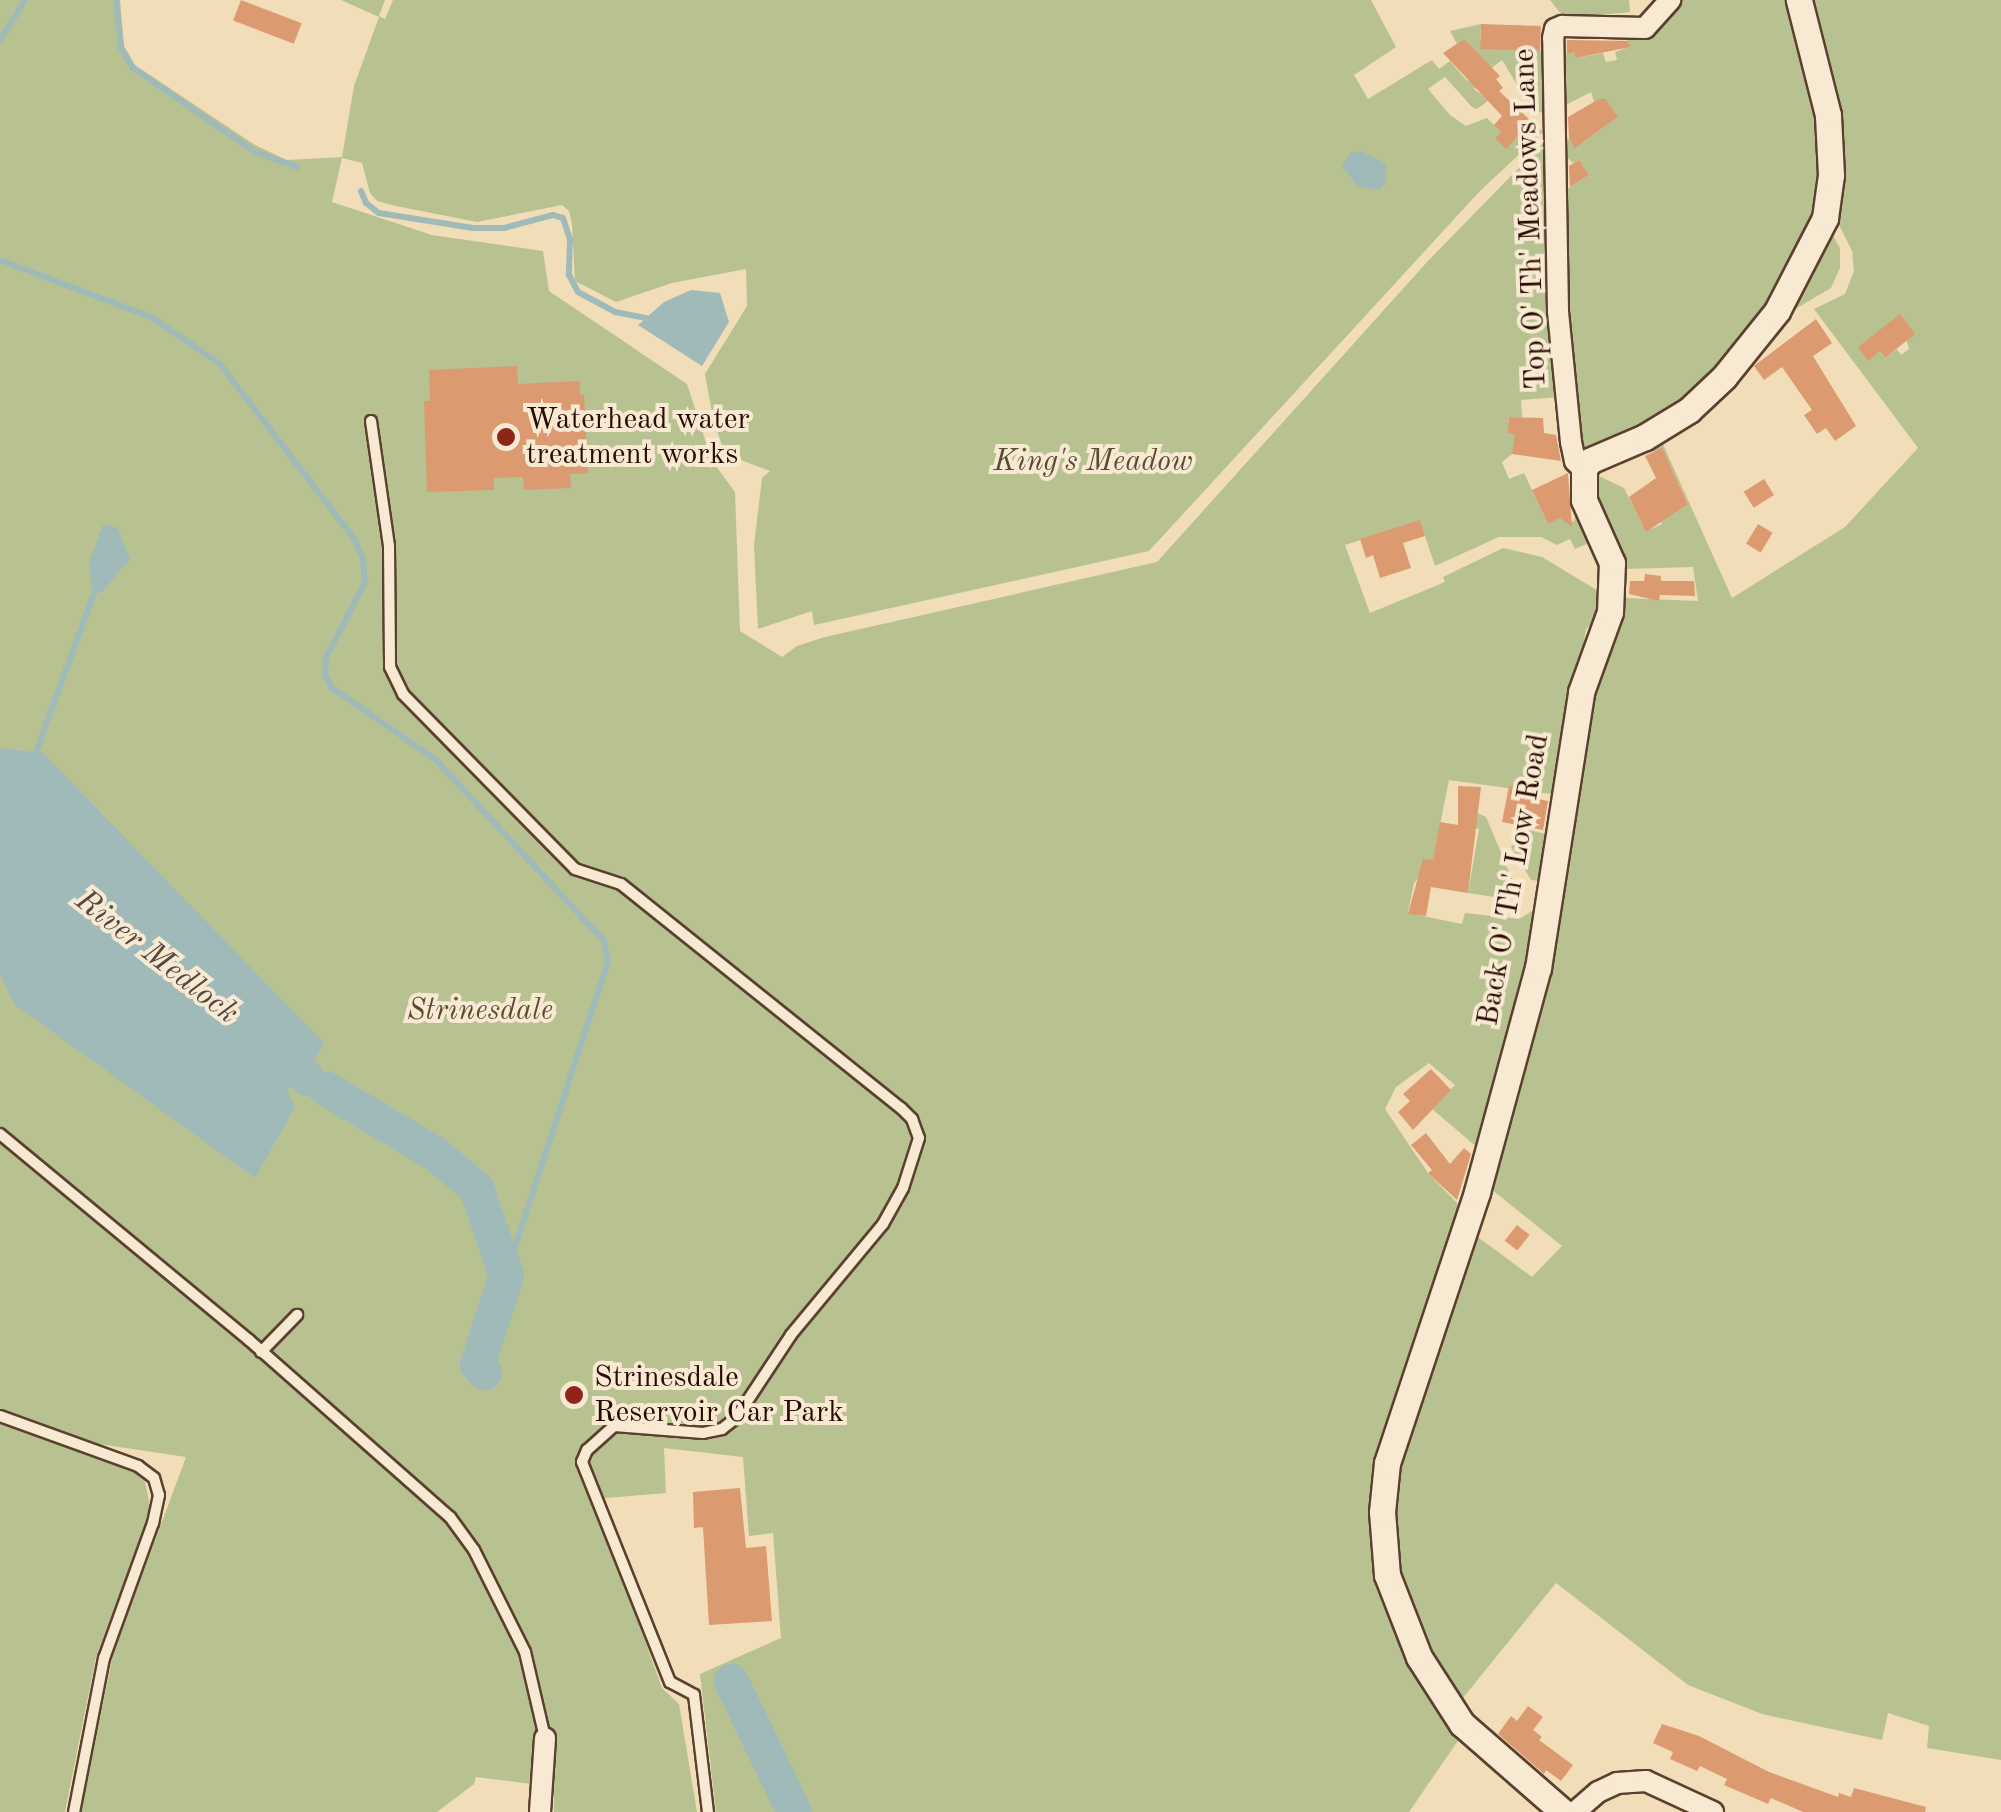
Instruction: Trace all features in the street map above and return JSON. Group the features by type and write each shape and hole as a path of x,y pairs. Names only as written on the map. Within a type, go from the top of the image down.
{"street":[{"name":"Top O' Th' Meadows Lane","path":"1584,470 1575,461 1571,442 1558,311 1553,38 1555,29 1562,26 1645,28 1670,0"},
{"path":"1584,470 1589,461 1644,437 1689,410 1724,377 1778,311 1816,241 1825,218 1831,175 1828,115 1799,0"},
{"name":"Back O' Th' Low Road","path":"1563,1812 1486,1749 1432,1684 1387,1575 1382,1512 1387,1463 1477,1192 1538,968 1580,692 1610,612 1612,563 1584,500 1584,470"},
{"path":"540,1812 545,1738"},
{"path":"1574,1812 1598,1792 1617,1783 1646,1781 1713,1812"}],"lane":[{"path":"372,421 388,546 390,667 403,694 575,868 622,884 901,1108 912,1120 919,1138 903,1188 884,1224 791,1335 736,1418 722,1429 703,1433 614,1426 587,1450 582,1462 670,1682 694,1695 708,1812"},
{"path":"0,1134 262,1352 450,1516 474,1550 525,1652 545,1738"},
{"path":"262,1352 296,1315"},
{"path":"0,1416 138,1466 154,1478 159,1495 153,1523 104,1658 74,1812"}],"green space":[{"path":"0,0 120,0 124,46 135,65 255,145 287,160 342,157 354,86 379,17 341,0 385,0 379,16 385,19 393,0 1371,0 1396,47 1354,75 1368,99 1432,60 1439,69 1450,61 1467,81 1472,78 1478,85 1474,89 1489,100 1477,109 1472,107 1445,77 1428,89 1450,115 1466,126 1487,118 1501,132 1495,138 1506,148 1531,121 1543,132 1480,191 1149,551 814,625 812,611 758,629 754,545 762,478 770,471 725,454 713,419 705,374 747,306 746,269 672,283 616,302 575,281 572,224 569,211 562,205 477,222 396,206 377,201 370,193 362,163 342,158 332,202 432,235 543,251 549,291 687,384 712,461 735,492 740,631 782,657 797,646 825,637 1157,562 1427,262 1549,137 1559,397 1521,400 1522,417 1509,417 1507,432 1520,434 1512,454 1502,462 1509,479 1524,473 1548,524 1561,517 1567,523 1574,521 1576,513 1570,501 1578,496 1594,541 1575,549 1570,539 1557,545 1541,537 1499,537 1435,566 1420,521 1345,545 1370,613 1445,582 1443,577 1503,548 1542,557 1605,595 1597,620 1586,629 1558,795 1449,780 1433,860 1414,883 1408,913 1462,924 1465,913 1519,919 1544,904 1479,1149 1431,1108 1455,1085 1429,1063 1396,1087 1385,1109 1428,1173 1457,1203 1460,1215 1372,1513 1462,1735 1409,1812 716,1812 700,1674 781,1638 773,1533 749,1536 743,1457 664,1448 666,1493 594,1499 662,1688 679,1704 697,1812 554,1812 554,1787 476,1777 474,1784 437,1812 81,1812 113,1654 186,1457 99,1444 0,1409"},
{"path":"1550,0 1629,0 1630,12 1565,19"},
{"path":"1679,0 1793,0 1809,56 1824,181 1809,234 1769,305 1723,364 1669,415 1586,453 1577,443 1558,195 1589,175 1579,160 1573,163 1558,149 1559,124 1565,120 1562,130 1569,140 1576,136 1582,143 1618,117 1594,102 1591,92 1564,106 1562,42 1565,54 1574,52 1577,58 1603,53 1606,62 1617,60 1615,52 1629,47 1625,31 1642,36 1655,32"},
{"path":"1807,0 2001,0 2001,1760 1927,1748 1929,1726 1888,1713 1882,1740 1762,1714 1688,1685 1556,1583 1454,1709 1434,1675 1395,1564 1394,1499 1403,1442 1471,1232 1532,1277 1562,1246 1486,1185 1603,638 1625,598 1698,601 1693,567 1625,569 1616,541 1593,499 1595,474 1624,488 1646,531 1662,524 1658,515 1688,503 1662,449 1607,465 1661,440 1732,598 1845,527 1918,448 1814,309 1845,294 1854,271 1852,251 1833,213","holes":["1900,315 1909,349 1901,355 1897,349 1885,358 1880,351 1868,360"]},
{"path":"1481,24 1480,41 1546,52 1548,113 1538,112 1525,98 1502,60 1489,70 1464,39 1457,44 1450,31"},
{"path":"1828,227 1840,248 1840,268 1831,288 1780,318"},
{"path":"1475,812 1486,817 1512,879 1494,897 1468,893 1479,829 1461,826"},
{"path":"1528,830 1547,834 1541,881 1531,880 1511,847"},
{"path":"0,1419 127,1465 145,1482 149,1501 149,1516 96,1657 65,1812 0,1812"}],"water":[{"path":"1361,151 1386,164 1386,182 1380,190 1357,186 1342,166 1350,153"},
{"path":"691,290 720,293 729,322 702,366 638,325 664,302"},
{"path":"103,525 117,527 130,559 104,590 93,596 89,562"},
{"path":"0,748 43,753 324,1043 314,1061 299,1065 287,1088 295,1107 255,1178 14,1004 0,974"}],"building":[{"path":"241,0 302,23 294,44 233,21"},
{"path":"1481,24 1541,26 1540,51 1480,49"},
{"path":"1464,39 1500,76 1496,79 1503,88 1499,91 1531,121 1506,149 1495,138 1501,132 1494,125 1502,116 1443,53"},
{"path":"1567,40 1628,41 1630,47 1576,58 1574,52 1567,54"},
{"path":"1605,99 1618,117 1575,148 1569,139 1568,117"},
{"path":"1579,160 1589,175 1570,187 1569,166"},
{"path":"1900,314 1915,334 1885,358 1880,351 1868,361 1858,347"},
{"path":"1816,319 1832,343 1813,356 1856,426 1835,441 1826,428 1817,434 1804,415 1812,410 1782,367 1764,380 1754,366"},
{"name":"Waterhead water treatment works","path":"517,366 518,384 580,381 588,473 570,474 571,488 524,490 523,477 494,478 494,490 427,492 424,401 430,401 429,370"},
{"path":"1509,417 1543,418 1544,433 1556,435 1561,461 1512,454 1515,434 1507,433"},
{"path":"1662,448 1688,504 1646,532 1629,497 1656,478 1645,456"},
{"path":"1568,473 1572,527 1560,518 1548,524 1532,490"},
{"path":"1764,479 1774,495 1754,508 1744,492"},
{"path":"1420,520 1425,536 1403,543 1411,568 1380,578 1373,555 1366,558 1360,539"},
{"path":"1758,524 1773,533 1761,552 1746,544"},
{"path":"1645,574 1661,576 1661,581 1694,581 1695,596 1660,595 1659,601 1629,594 1630,581 1644,581"},
{"path":"1458,786 1481,787 1468,893 1431,887 1426,916 1408,914 1423,859 1433,860 1440,822 1458,825"},
{"path":"1509,786 1525,789 1524,796 1548,801 1543,830 1502,822"},
{"path":"1431,1069 1451,1090 1413,1130 1398,1112 1410,1101 1403,1094"},
{"path":"1426,1133 1450,1164 1464,1148 1471,1154 1457,1200 1428,1173 1432,1170 1411,1145"},
{"path":"1517,1225 1530,1235 1517,1251 1505,1241"},
{"path":"740,1488 746,1548 766,1546 772,1621 709,1625 703,1527 694,1528 693,1492"},
{"path":"1528,1706 1543,1717 1533,1730 1542,1737 1539,1740 1573,1765 1561,1781 1546,1770 1544,1774 1498,1734 1511,1716 1517,1721"},
{"path":"1662,1724 1699,1736 1769,1772 1838,1797 1839,1793 1851,1797 1854,1788 1926,1807 1925,1812 1803,1812 1771,1798 1768,1804 1724,1785 1727,1779 1700,1766 1697,1771 1670,1759 1673,1752 1653,1743"}],"waterway":[{"path":"0,40 25,0"},
{"path":"116,0 121,48 133,68 255,152 297,167"},
{"path":"361,191 366,203 379,213 473,228 504,228 553,215 563,218 570,240 569,275 578,292 615,312 646,318"},
{"path":"0,260 151,317 220,364 355,540 363,560 365,582 326,658 325,675 332,688 435,759 604,941 608,961 506,1275"},
{"path":"36,752 93,596"},
{"name":"River Medlock","path":"258,1042 307,1078"},
{"name":"River Medlock","path":"325,1088 433,1152 476,1188 506,1275 477,1364 484,1372"},
{"name":"River Medlock","path":"731,1681 794,1812"}],"place":[{"name":"Waterhead water treatment works","path":"506,437"},
{"name":"Strinesdale Reservoir Car Park","path":"574,1395"}],"park label":[{"name":"King's Meadow","path":"1093,462"},
{"name":"Strinesdale","path":"480,1011"}]}
